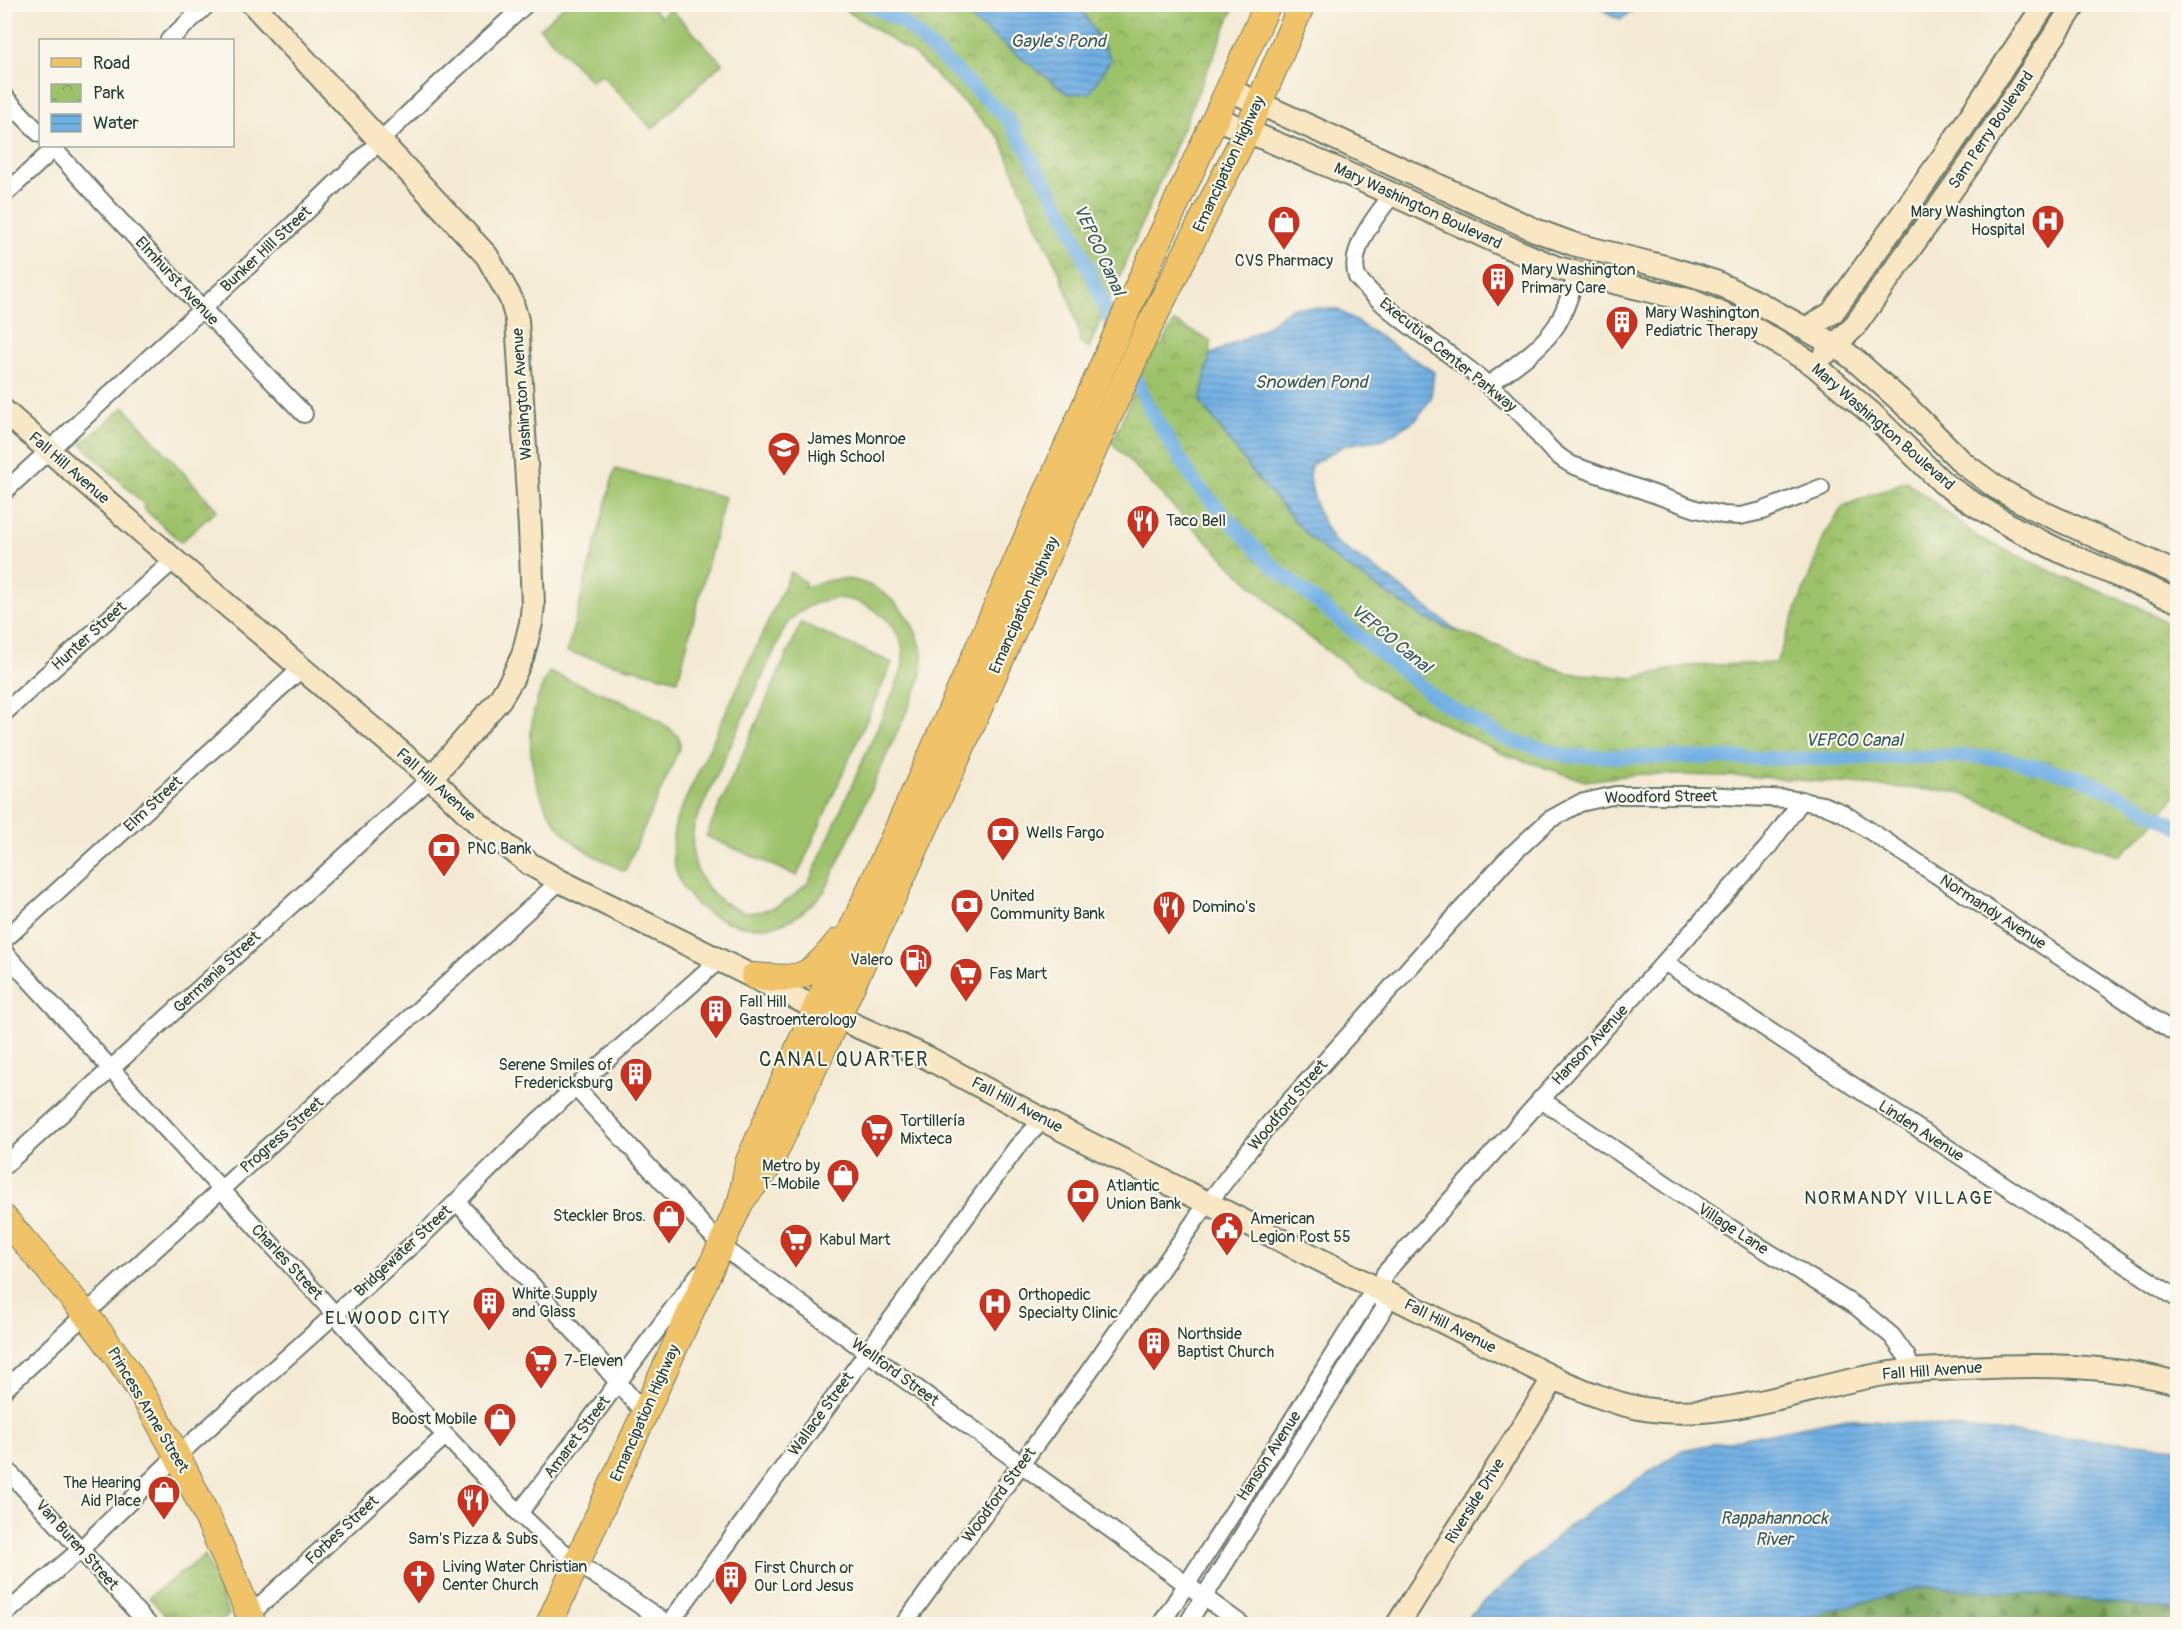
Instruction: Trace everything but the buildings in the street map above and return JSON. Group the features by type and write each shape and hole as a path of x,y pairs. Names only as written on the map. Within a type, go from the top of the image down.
{"main road":[{"name":"Emancipation Highway","path":"549,1624 741,1202 770,1161 826,1012 857,919 1133,297 1268,4"},
{"name":"Emancipation Highway","path":"826,1012 880,926 1147,331 1247,131 1302,4"},
{"path":"754,976 789,979 806,975 822,962 857,919"},
{"name":"Princess Anne Street","path":"4,1218 86,1314 142,1393 178,1455 200,1500 248,1621"}],"street":[{"path":"170,39 208,4"},
{"name":"Washington Avenue","path":"253,4 488,256 511,299 519,338 530,528 533,605 531,623 523,655 500,699 431,778"},
{"name":"Bunker Hill Street","path":"4,492 526,4"},
{"name":"Sam Perry Boulevard","path":"1806,329 1832,313 1948,150 2045,4"},
{"name":"Sam Perry Boulevard","path":"1813,364 1854,327 1970,165 2075,4"},
{"name":"Mary Washington Boulevard","path":"1230,90 1535,230 1573,244 1715,282 1835,345 1902,402 1964,464 1997,488 2033,508 2178,574"},
{"path":"4,96 39,133"},
{"name":"Mary Washington Boulevard","path":"1216,118 1508,248 1577,274 1692,301 1750,326 1813,364 1872,414 1943,483 1974,504 2014,528 2060,551 2178,601"},
{"path":"4,195 53,147"},
{"name":"Elmhurst Avenue","path":"55,147 202,308 304,414"},
{"name":"Executive Center Parkway","path":"1392,195 1369,226 1355,260 1354,268 1357,277 1407,323 1466,366 1489,386 1527,421 1544,445 1557,457 1572,465 1696,509 1723,515 1740,516 1762,511 1821,488"},
{"path":"1489,386 1550,334 1565,309 1577,274"},
{"name":"Fall Hill Avenue","path":"4,411 174,560 431,778 480,825 502,843 560,881 826,1012 926,1057 1042,1120 1554,1378 1604,1400 1641,1409 1666,1411 1698,1411 1755,1402 1851,1380 1911,1371 2007,1366 2070,1366 2119,1370 2178,1383"},
{"name":"Hunter Street","path":"4,712 174,560"},
{"name":"Elm Street","path":"4,940 302,668"},
{"name":"Germania Street","path":"4,1166 431,778"},
{"name":"Woodford Street","path":"904,1624 1209,1203 1269,1124 1505,861 1555,816 1580,803 1616,795 1701,795 1802,801"},
{"name":"Hanson Avenue","path":"1161,1624 1368,1299 1379,1290 1385,1273 1540,1099 1666,963 1768,847 1802,801"},
{"name":"Normandy Avenue","path":"1802,801 1823,805 1843,813 2178,1035"},
{"name":"Progress Street","path":"4,1390 560,881"},
{"name":"Charles Street","path":"4,952 445,1436 519,1513 577,1563 668,1624"},
{"name":"Bridgewater Street","path":"4,1615 80,1550 178,1455 422,1236 537,1122 720,959"},
{"name":"Linden Avenue","path":"1666,963 2178,1299"},
{"name":"Wellford Street","path":"576,1088 721,1245 1241,1624"},
{"name":"Village Lane","path":"1540,1099 1738,1233 1857,1307 1892,1336 1907,1357 1911,1371"},
{"name":"Wallace Street","path":"668,1624 1017,1147 1042,1120"},
{"path":"457,1202 645,1414"},
{"name":"Amaret Street","path":"519,1513 721,1245"},
{"name":"Hanson Avenue","path":"1187,1624 1385,1307 1379,1290"},
{"name":"Riverside Drive","path":"1398,1624 1554,1378"},
{"name":"Forbes Street","path":"248,1621 445,1436"},
{"name":"Van Buren Street","path":"4,1467 148,1624"}],"green space":[{"path":"565,5 649,5 661,17 670,8 722,63 652,129 601,74 591,81 540,28"},
{"path":"838,5 953,5 1024,60 1092,28 1079,5 1235,5 1089,348 1079,343 1079,333 1071,303 1058,269 1031,213 1000,138 915,55"},
{"path":"1174,322 1211,341 1200,401 1257,478 1424,618 1567,673 1634,678 1686,666 1776,663 1825,534 1843,506 1906,481 1980,538 2066,578 2139,607 2177,629 2177,794 2152,825 2119,856 1957,792 1761,777 1641,774 1585,781 1501,753 1388,696 1301,631 1227,562 1112,443 1152,349 1162,345"},
{"path":"124,407 217,510 181,542 143,508 145,505 81,444"},
{"path":"615,469 725,497 678,680 567,652"},
{"path":"791,572 805,582 804,588 831,580 856,581 884,594 896,604 907,617 921,646 923,667 919,684 825,891 813,903 790,920 768,926 738,925 714,916 689,896 675,868 673,835 677,818","holes":["837,598 861,603 883,616 898,635 903,660 899,679 809,882 791,898 770,909 749,912 738,909 714,895 701,878 694,858 694,825 786,625 802,610 822,601"]},
{"path":"801,623 892,663 797,876 706,836"},
{"path":"549,672 635,708 652,717 679,737 680,747 625,871 590,853 566,835 548,810 539,791 531,752 531,731 540,691"},
{"path":"205,1555 229,1615 217,1624 173,1624 149,1597"},
{"path":"1922,1587 2038,1594 2178,1611 2177,1624 1793,1624 1813,1615"}],"water":[{"name":"Gayle's Pond","path":"953,5 1079,5 1111,59 1090,93 1068,94"},
{"path":"1597,5 1642,5 1621,19 1611,16"},
{"name":"Snowden Pond","path":"1293,307 1337,309 1434,372 1431,398 1417,419 1384,439 1345,445 1311,465 1309,477 1317,510 1333,540 1390,579 1460,633 1424,618 1339,562 1308,536 1257,478 1200,401 1210,355 1263,329"},
{"name":"Rappahannock River","path":"1847,1418 2177,1447 2177,1611 2038,1594 1922,1587 1813,1615 1793,1624 1465,1624 1470,1615 1571,1524 1682,1450"}],"waterway":[{"name":"VEPCO Canal","path":"869,4 904,23 1008,119 1068,220 1116,334"},
{"name":"VEPCO Canal","path":"1130,366 1148,406 1195,483 1268,562 1438,700 1506,739 1568,756 1836,759 1962,756 2007,759 2082,778 2178,827"}],"place":[{"name":"Mary Washington Hospital","path":"2048,250"},
{"name":"CVS Pharmacy","path":"1284,251"},
{"name":"Mary Washington Primary Care","path":"1498,308"},
{"name":"Mary Washington Pediatric Therapy","path":"1622,351"},
{"name":"James Monroe High School","path":"784,477"},
{"name":"Taco Bell","path":"1143,550"},
{"name":"Wells Fargo","path":"1003,862"},
{"name":"PNC Bank","path":"444,878"},
{"name":"United Community Bank","path":"967,934"},
{"name":"Domino's","path":"1169,936"},
{"name":"Valero","path":"916,989"},
{"name":"Fas Mart","path":"966,1003"},
{"name":"Fall Hill Gastroenterology","path":"716,1040"},
{"name":"Serene Smiles of Fredericksburg","path":"636,1103"},
{"name":"Tortillería Mixteca","path":"877,1159"},
{"name":"Metro by T-Mobile","path":"843,1204"},
{"name":"Atlantic Union Bank","path":"1083,1224"},
{"name":"Steckler Bros.","path":"669,1245"},
{"name":"American Legion Post 55","path":"1227,1257"},
{"name":"Kabul Mart","path":"796,1269"},
{"name":"White Supply and Glass","path":"489,1332"},
{"name":"Orthopedic Specialty Clinic","path":"995,1333"},
{"name":"Northside Baptist Church","path":"1154,1372"},
{"name":"7-Eleven","path":"541,1390"},
{"name":"Boost Mobile","path":"500,1448"},
{"name":"The Hearing Aid Place","path":"164,1521"},
{"name":"Sam's Pizza & Subs","path":"473,1529"},
{"name":"Living Water Christian Center Church","path":"419,1605"},
{"name":"First Church or Our Lord Jesus","path":"731,1606"}],"district":[{"name":"CANAL QUARTER","path":"844,1059"},
{"name":"NORMANDY VILLAGE","path":"1899,1198"},
{"name":"ELWOOD CITY","path":"388,1318"}]}
